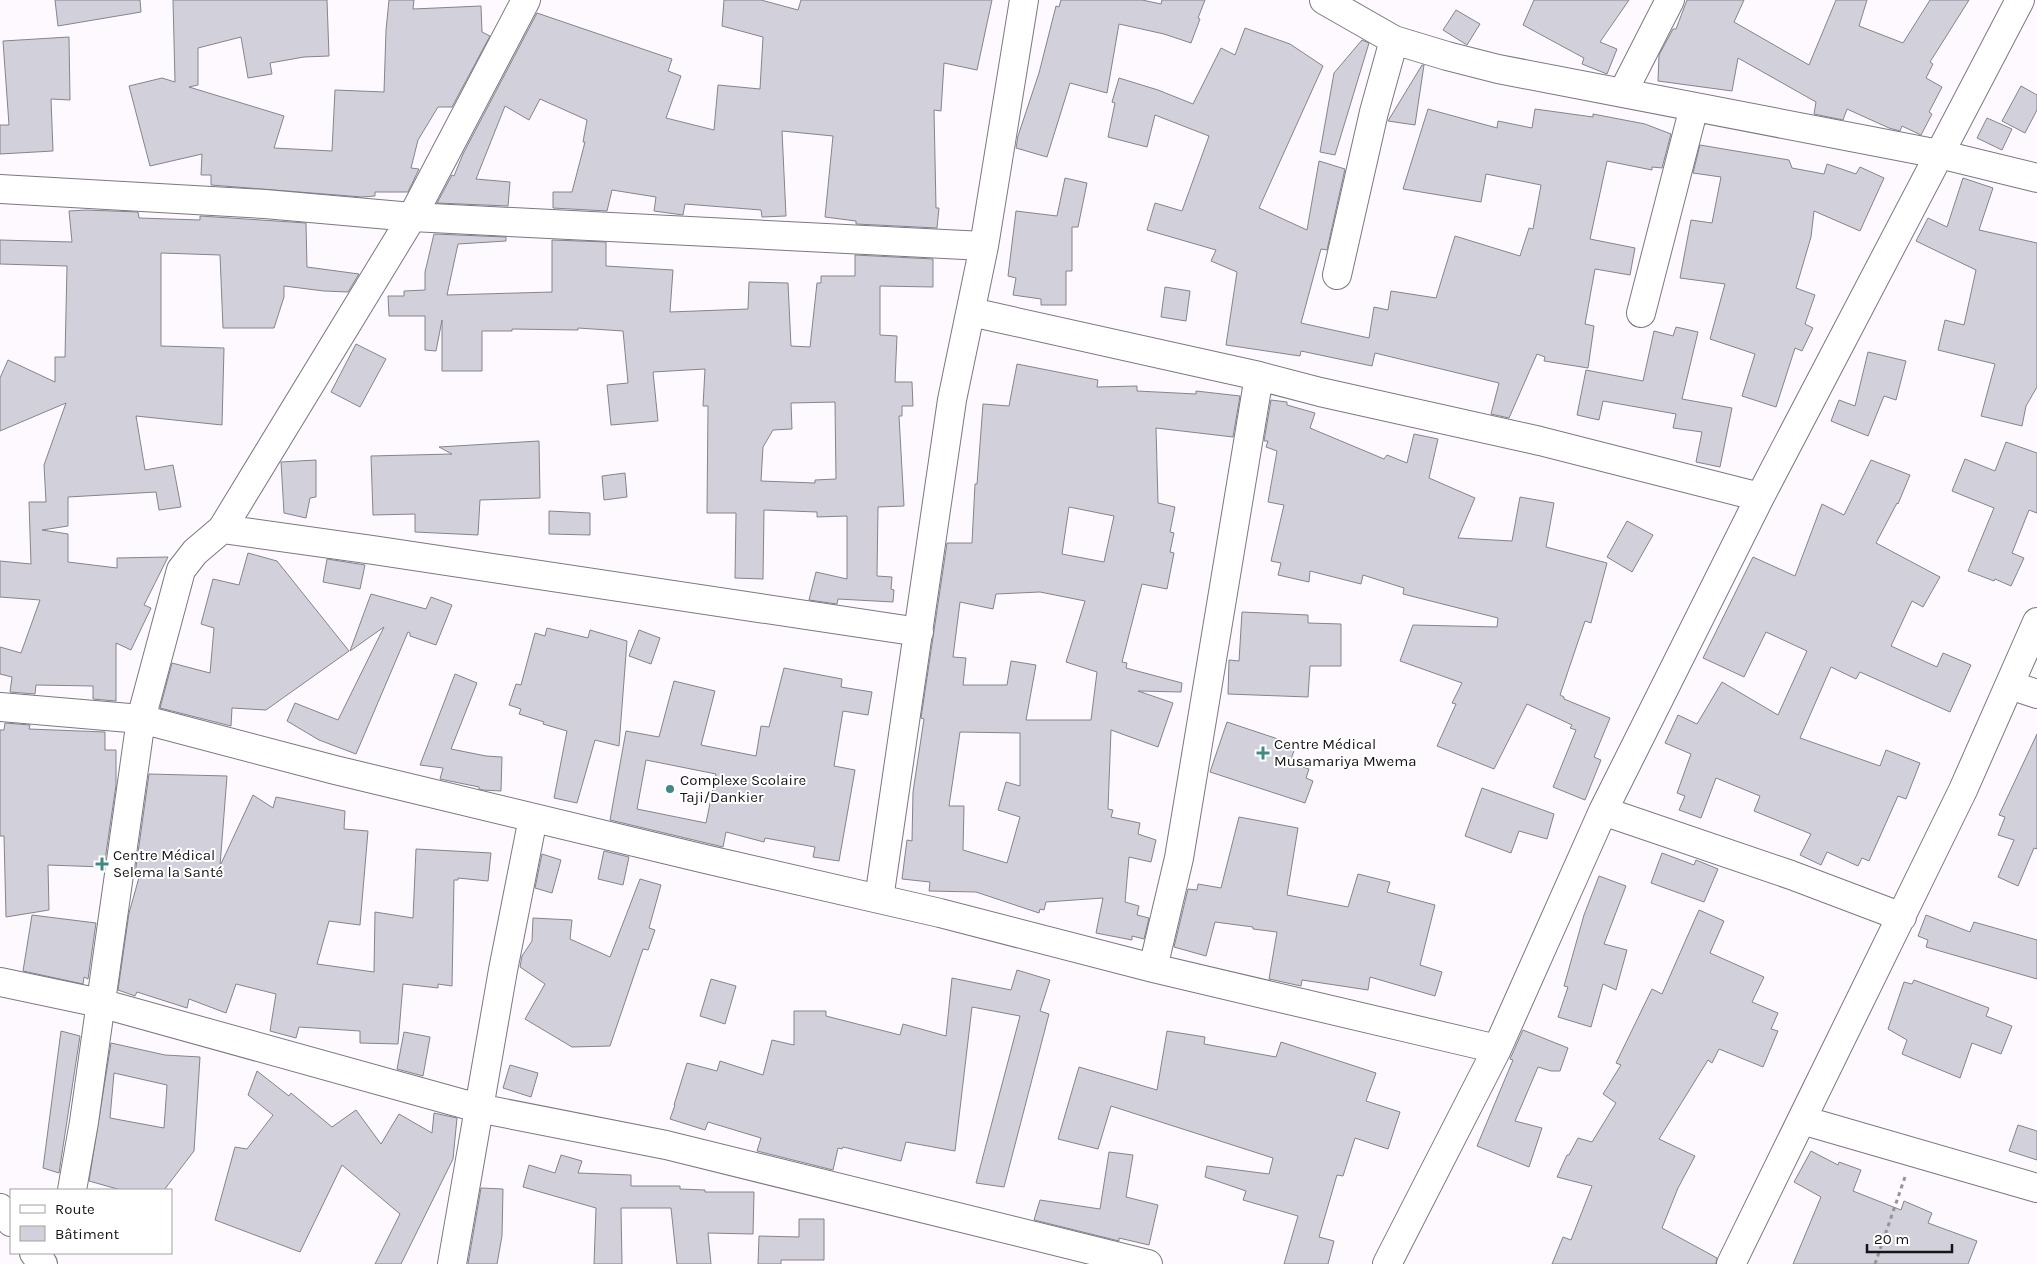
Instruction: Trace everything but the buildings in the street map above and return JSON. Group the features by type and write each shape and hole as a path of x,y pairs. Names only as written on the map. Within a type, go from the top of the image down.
{"street":[{"path":"72,1189 84,1122 141,719 181,570 195,552 222,530 412,217 524,0"},
{"path":"879,899 952,400 984,246 1024,0"},
{"path":"1324,0 1394,40 1498,69 1939,154 2037,178"},
{"path":"1623,92 1670,0"},
{"path":"1388,1264 1497,1049 1603,811 1760,497 2020,0"},
{"path":"1337,275 1374,112 1394,40"},
{"path":"1640,313 1694,107"},
{"path":"0,189 265,204 412,217 984,246"},
{"path":"971,312 1540,441 1760,497"},
{"path":"1153,968 1179,858 1259,376"},
{"path":"222,530 373,550 919,632"},
{"path":"1731,1264 1963,790 2037,622"},
{"path":"2010,685 2037,694"},
{"path":"0,707 141,719 334,770 940,913 1153,968 1497,1049"},
{"path":"1603,811 1791,875 1902,917"},
{"path":"452,1264 478,1108 533,818"},
{"path":"0,982 100,1003 478,1108 666,1145 1148,1264"},
{"path":"1802,1120 2037,1188"},
{"path":"0,1208 10,1221"},
{"path":"35,1254 43,1264"}],"path":[{"path":"1875,1264 1913,1152"}],"place":[{"name":"Centre Médical Musamariya Mwema","path":"1263,753"},
{"name":"Complexe Scolaire Taji/Dankier","path":"670,789"},
{"name":"Centre Médical Selema la Santé","path":"102,864"}]}
